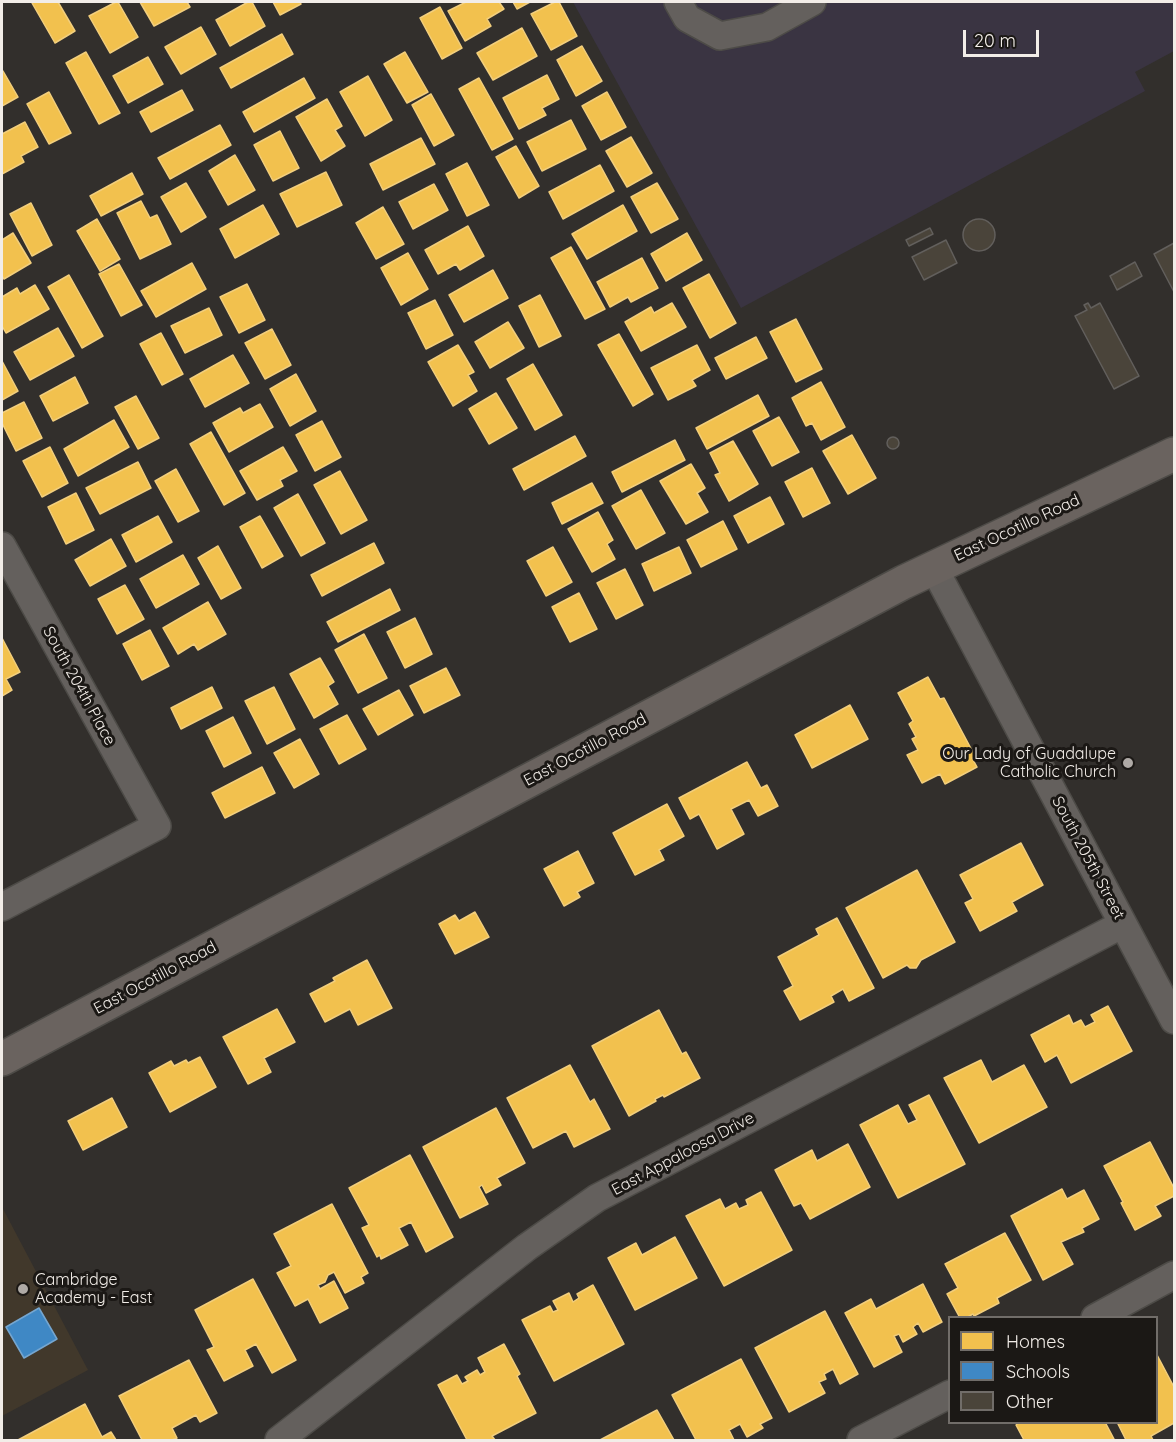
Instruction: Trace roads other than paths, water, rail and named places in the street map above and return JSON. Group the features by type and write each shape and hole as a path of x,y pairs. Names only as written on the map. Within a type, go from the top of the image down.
{"main road":[{"name":"East Ocotillo Road","path":"2,1059 934,568 1174,454"}],"street":[{"path":"678,2 687,18 720,36 767,27 812,2"},
{"name":"South 204th Place","path":"2,546 157,826 2,908"},
{"name":"South 205th Street","path":"934,568 1174,1020"},
{"name":"East Appaloosa Drive","path":"279,1440 527,1247 597,1198 1123,924"},
{"path":"1097,1316 1174,1275"},
{"path":"861,1440 948,1395"}],"place":[{"name":"Our Lady of Guadalupe Catholic Church","path":"1128,763"},
{"name":"Cambridge Academy - East","path":"23,1289"}]}
